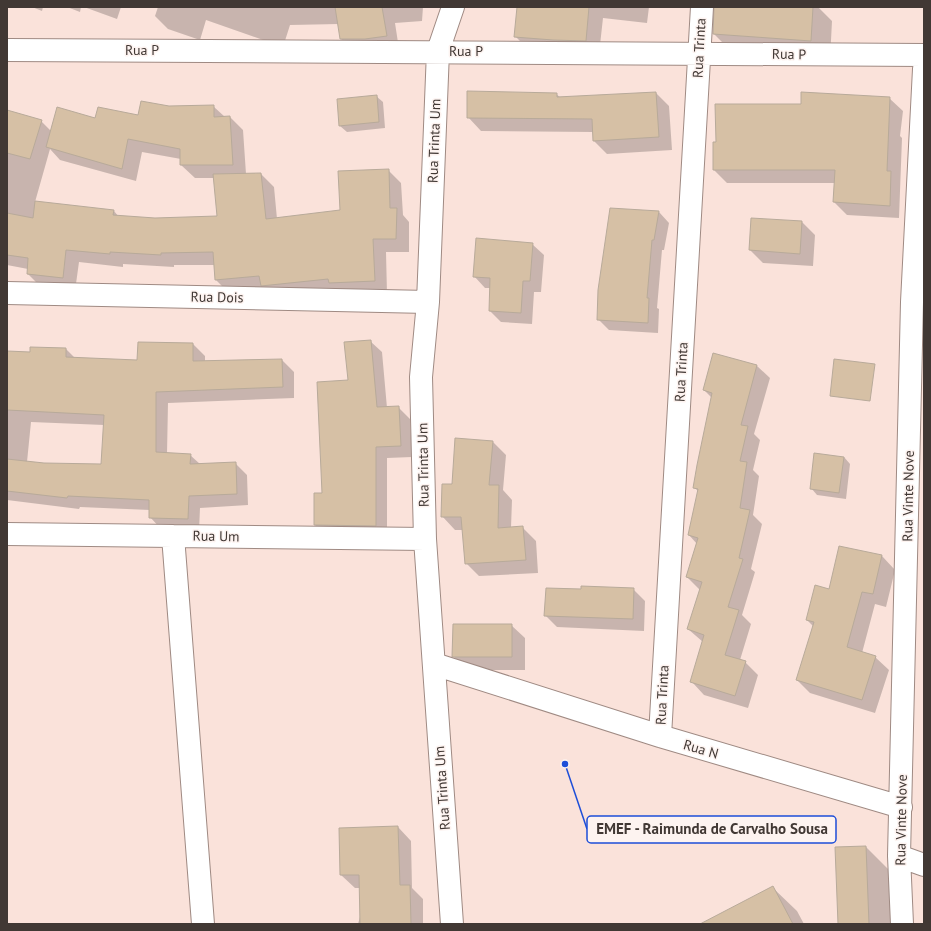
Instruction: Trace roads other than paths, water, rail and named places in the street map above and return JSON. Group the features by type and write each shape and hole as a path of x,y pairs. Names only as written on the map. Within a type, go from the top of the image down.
{"street":[{"name":"Rua Trinta Um","path":"452,924 425,539 421,377 428,302 438,51 453,7"},
{"name":"Rua Trinta","path":"660,736 702,7"},
{"name":"Rua P","path":"7,50 438,51 924,55"},
{"name":"Rua Vinte Nove","path":"902,924 899,856 918,304 924,69"},
{"name":"Rua Dois","path":"7,293 428,302"},
{"name":"Rua Um","path":"7,534 425,539"},
{"path":"172,536 203,924"},
{"name":"Rua N","path":"434,664 660,736 901,807"},
{"path":"899,856 924,865"}],"place":[{"name":"EMEF - Raimunda de Carvalho Sousa","path":"565,764"}]}
